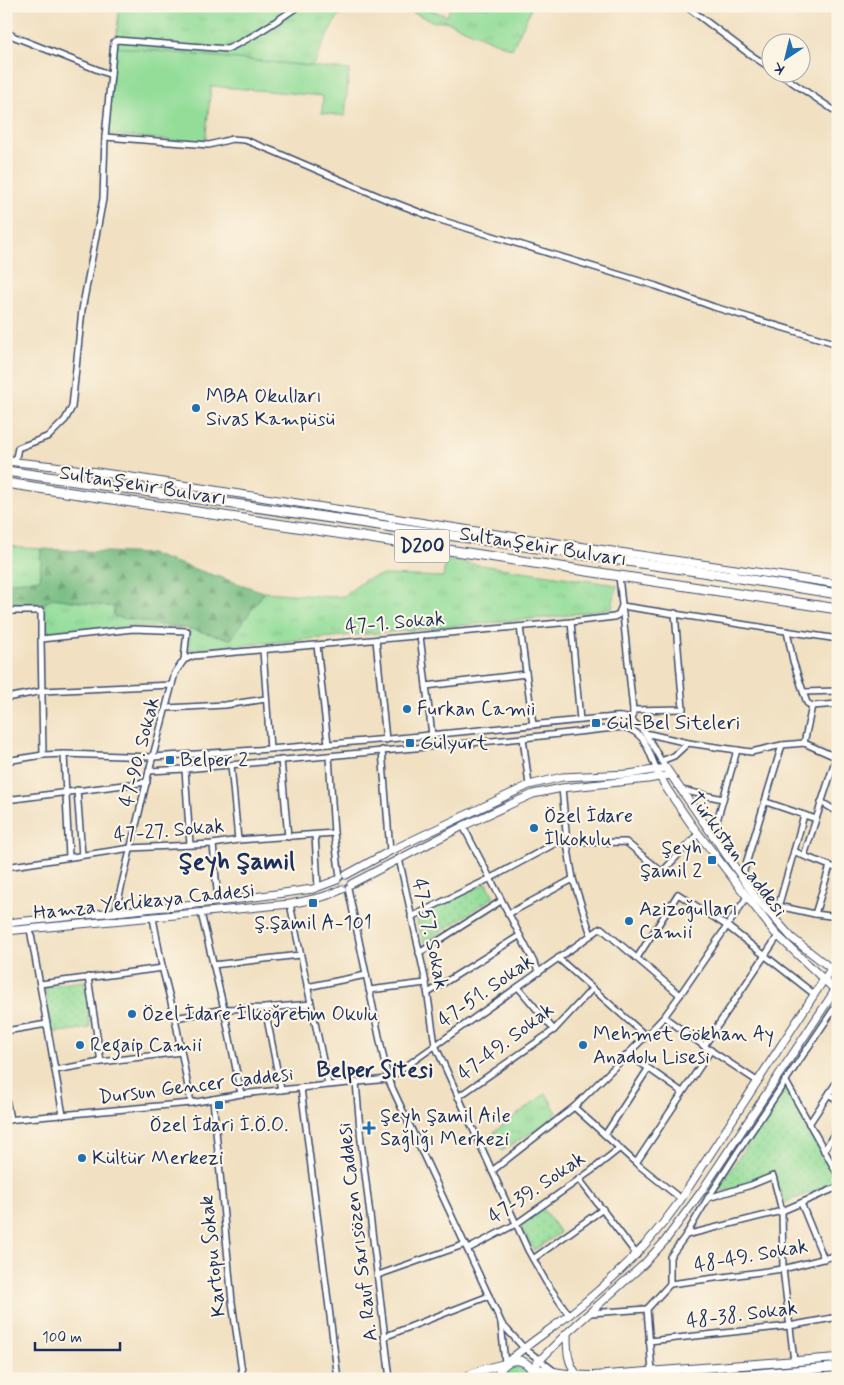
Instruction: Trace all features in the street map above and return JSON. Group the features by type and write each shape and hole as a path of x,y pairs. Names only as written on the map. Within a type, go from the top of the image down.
{"highway":[{"name":"Sultanşehir Bulvarı","path":"6,471 696,571 838,594"},
{"name":"Sultanşehir Bulvarı","path":"6,484 838,610"}],"main road":[{"path":"461,1379 485,1368 505,1364 513,1360 520,1360 532,1368 579,1376 838,1358"},
{"path":"498,1379 500,1370 505,1364"},
{"path":"689,1379 789,1375 838,1367"},
{"path":"532,1368 534,1379"}],"street":[{"path":"15,462 18,448 49,436 65,420 72,406 82,310 103,199 114,42 117,40 227,48 258,33 299,6"},
{"path":"686,6 762,62"},
{"path":"6,32 111,75"},
{"path":"792,82 838,113"},
{"path":"106,137 209,145 232,139 245,140 437,219 656,286 714,307 838,344"},
{"name":"Sultanşehir Bulvarı","path":"6,461 125,476 483,532 838,584"},
{"name":"Türkistan Caddesi","path":"618,576 633,710 633,729 642,737 667,789 698,834 747,897 778,936 837,990"},
{"path":"622,606 838,638"},
{"name":"47-1. Sokak","path":"184,660 194,656 614,617 618,615 622,606"},
{"path":"6,611 40,611 43,755"},
{"path":"633,710 683,709 675,613"},
{"path":"571,622 580,720"},
{"path":"520,627 533,725"},
{"path":"41,639 133,629 187,631 184,660"},
{"path":"786,631 793,661 807,703 812,706 838,704"},
{"path":"420,636 432,735"},
{"path":"376,640 386,740"},
{"path":"317,645 328,744"},
{"path":"263,650 270,749"},
{"name":"47-90. Sokak","path":"115,913 175,673 184,660"},
{"path":"426,686 526,674"},
{"path":"6,698 42,691 172,685"},
{"path":"803,692 838,691"},
{"path":"167,708 225,705 266,699"},
{"path":"804,744 812,706"},
{"path":"6,761 43,755 64,754 153,757 270,749 625,717 632,722"},
{"name":"Türkistan Caddesi","path":"632,722 645,734 670,775 757,898 792,938 838,974"},
{"path":"150,771 185,770 623,727 633,729"},
{"path":"645,734 688,743 751,752 782,744 804,744 837,758 804,856"},
{"path":"522,738 529,784"},
{"path":"661,761 674,756 688,743"},
{"path":"742,877 782,744"},
{"path":"382,750 390,851"},
{"path":"713,835 737,750"},
{"path":"64,754 69,857"},
{"path":"329,756 334,833 341,877 338,886 347,887"},
{"path":"281,760 288,837"},
{"path":"232,765 238,840"},
{"name":"Hamza Yerlikaya Caddesi","path":"6,931 290,904 318,898 347,887 463,826 533,794 562,788 648,779 666,768"},
{"path":"185,770 190,845"},
{"name":"Hamza Yerlikaya Caddesi","path":"6,923 218,902 312,889 341,877 390,851 529,784 562,778 629,774 670,775"},
{"path":"6,800 147,782"},
{"path":"562,788 566,843 573,879 591,935"},
{"path":"77,790 82,855"},
{"path":"681,790 723,799"},
{"path":"766,802 816,819"},
{"path":"821,802 838,812"},
{"path":"775,918 804,814"},
{"path":"463,826 539,972"},
{"name":"47-27. Sokak","path":"6,867 131,848 213,844 238,840 334,833"},
{"path":"314,834 318,887"},
{"path":"411,917 491,878 556,843 626,842 662,872 698,834"},
{"path":"213,844 218,902"},
{"path":"794,851 838,869"},
{"name":"47-57. Sokak","path":"399,858 428,993 435,1046 533,1259 546,1282 569,1315"},
{"path":"815,914 830,866"},
{"path":"341,877 350,878 347,887 388,1079 501,1322 524,1348 554,1371"},
{"path":"508,914 573,879"},
{"path":"680,995 637,958 678,894 728,926 814,994"},
{"path":"492,1171 574,1107 664,1017 747,897"},
{"path":"419,954 502,901"},
{"path":"290,904 328,1084"},
{"path":"778,906 838,917"},
{"path":"201,913 224,1009 241,1094"},
{"path":"153,918 175,1018 191,1104"},
{"name":"47-51. Sokak","path":"388,1079 601,928 637,958"},
{"path":"30,929 63,1115"},
{"path":"428,993 520,936"},
{"path":"704,1046 778,936"},
{"path":"213,965 300,955"},
{"path":"558,958 646,1036"},
{"path":"505,1364 609,1282 637,1255 665,1222 838,958"},
{"path":"40,984 163,968"},
{"path":"307,987 366,975"},
{"path":"88,977 101,1062"},
{"path":"369,990 426,983"},
{"path":"518,986 554,1030"},
{"name":"47-49. Sokak","path":"458,1097 554,1030 592,989"},
{"path":"532,1368 567,1333 644,1264 665,1241 724,1159 837,990"},
{"path":"175,1018 224,1009 311,1004"},
{"path":"589,1313 647,1308 670,1284 670,1257 785,1080 838,1004"},
{"path":"265,1008 282,1090"},
{"path":"664,1017 758,1081"},
{"path":"6,1031 47,1024"},
{"path":"636,1163 711,1050"},
{"path":"56,1070 101,1062 181,1052"},
{"path":"628,1054 682,1092"},
{"path":"605,1135 648,1069"},
{"name":"Dursun Gencer Caddesi","path":"8,1120 191,1104 241,1094 388,1079"},
{"path":"785,1080 838,1175"},
{"path":"809,1124 838,1080"},
{"name":"A. Rauf Sarısözen Caddesi","path":"356,1082 361,1141 390,1379"},
{"path":"301,1088 338,1379"},
{"path":"829,1094 838,1100"},
{"path":"6,1098 8,1120"},
{"name":"Kartopu Sokak","path":"213,1099 232,1302 243,1379"},
{"path":"574,1107 636,1163 681,1199"},
{"path":"824,1151 838,1127"},
{"name":"47-39. Sokak","path":"378,1275 467,1247 516,1224 620,1148"},
{"path":"708,1198 773,1176 782,1210 783,1269 794,1361"},
{"path":"580,1179 637,1255"},
{"path":"686,1235 782,1210 838,1187"},
{"path":"801,1203 824,1259"},
{"path":"533,1259 603,1210"},
{"name":"48-49. Sokak","path":"670,1284 783,1269 838,1255"},
{"path":"384,1337 489,1296"},
{"path":"647,1308 652,1372"},
{"name":"48-38. Sokak","path":"649,1341 789,1326 838,1317"},
{"path":"501,1322 505,1364"},
{"path":"567,1333 567,1353 574,1371 579,1376"}],"green space":[{"path":"119,6 352,6 338,17 312,66 116,47"},
{"path":"386,6 421,6 447,16 451,6 532,7 512,49 445,21 434,22 407,10"},
{"path":"115,47 349,70 345,116 322,113 323,96 211,86 205,144 107,134"},
{"path":"6,541 13,546 41,549 41,579 6,583"},
{"path":"41,549 150,554 264,592 231,639 190,629 113,616 114,607 53,598 44,604 6,604 6,583 40,579"},
{"path":"446,560 617,585 612,608 554,617 189,650 189,629 134,626 46,636 44,604 52,598 114,607 114,616 190,629 231,639 264,592 333,597 344,596 366,579 384,575 443,577"},
{"path":"487,883 494,897 424,943 416,918"},
{"path":"85,981 90,1028 51,1033 45,986"},
{"path":"786,1085 836,1175 835,1183 784,1203 774,1173 723,1191 719,1188"},
{"path":"546,1093 557,1113 546,1123 502,1151 492,1136 494,1132"},
{"path":"542,1207 560,1233 534,1250 519,1224"},
{"path":"513,1366 524,1369 528,1379 504,1379 507,1370"}],"place":[{"name":"MBA Okulları Sivas Kampüsü","path":"196,408"},
{"name":"Furkan Camii","path":"407,709"},
{"name":"Gül-Bel Siteleri","path":"596,723"},
{"name":"Gülyurt","path":"410,743"},
{"name":"Belper 2","path":"170,760"},
{"name":"Özel İdare İlkokulu","path":"534,828"},
{"name":"Şeyh Şamil 2","path":"712,860"},
{"name":"Ş.Şamil A-101","path":"313,903"},
{"name":"Azizoğulları Camii","path":"629,921"},
{"name":"Özel İdare İlköğretim Okulu","path":"132,1014"},
{"name":"Regaip Camii","path":"80,1045"},
{"name":"Mehmet Gökhan Ay Anadolu Lisesi","path":"583,1045"},
{"name":"Özel İdari İ.Ö.O.","path":"219,1105"},
{"name":"Şeyh Şamil Aile Sağlığı Merkezi","path":"369,1128"},
{"name":"Kültür Merkezi","path":"82,1158"}],"district":[{"name":"Şeyh Şamil","path":"237,862"},
{"name":"Belper Sitesi","path":"375,1071"}]}
